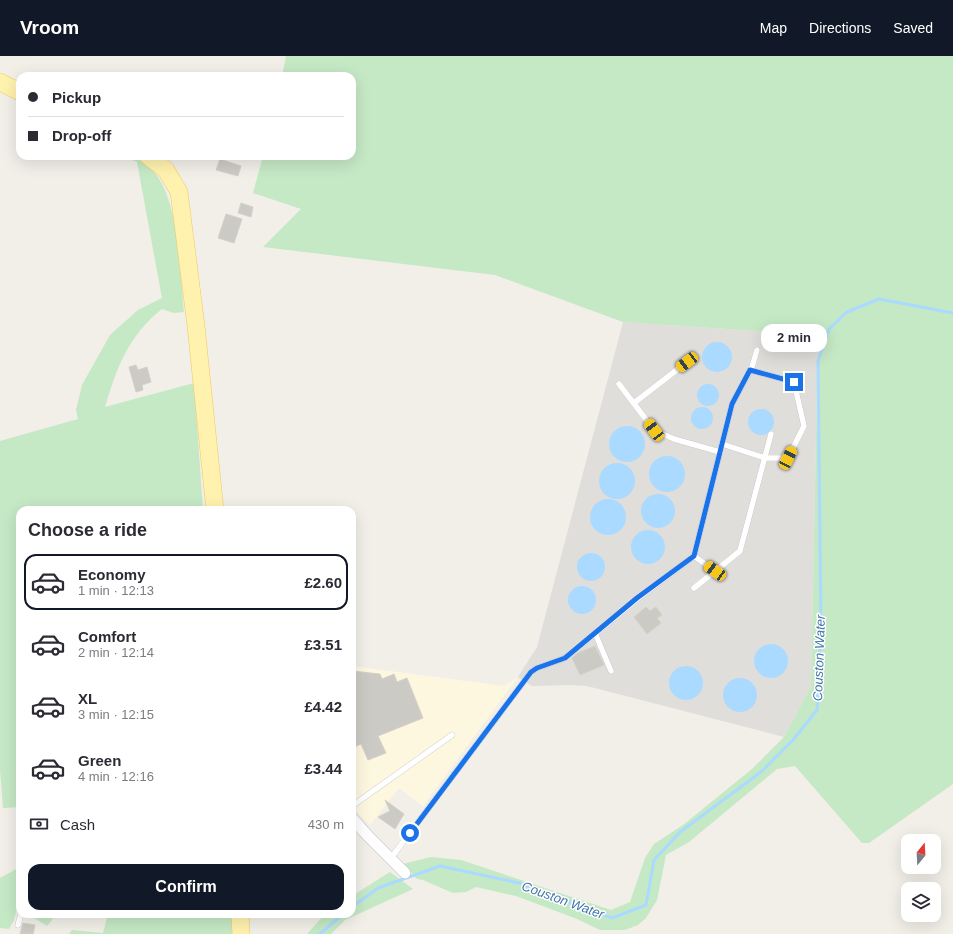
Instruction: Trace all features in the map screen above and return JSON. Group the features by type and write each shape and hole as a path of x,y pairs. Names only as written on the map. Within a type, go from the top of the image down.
{"main road":[{"path":"0,82 16,90"},
{"path":"153,160 166,170 179,192 196,326 215,506"},
{"path":"240,918 241,934"}],"street":[{"path":"356,823 367,836 405,873"}],"lane":[{"path":"391,858 531,672 537,668 565,658 637,598 694,556 732,404 750,370 756,350"},
{"path":"634,403 687,362"},
{"path":"722,444 765,458 788,458 804,426 794,382 750,370"},
{"path":"619,384 654,430 661,434 720,452"},
{"path":"694,588 740,551 772,434"},
{"path":"694,556 715,571"},
{"path":"595,633 611,671"},
{"path":"356,803 452,734"},
{"path":"18,925 20,918"}],"shaded area":[{"path":"623,322 818,335 811,686 784,737 587,686 532,686 518,677 537,647"},
{"path":"356,667 504,686 518,677 423,806 399,788 370,825 357,812"}],"green space":[{"path":"286,56 953,56 953,784 869,843 862,843 795,766 777,769 689,842 666,855 657,900 646,918 638,925 625,930 600,930 577,919 516,896 476,887 466,892 453,893 423,880 417,879 403,864 431,857 461,860 611,910 630,902 645,858 654,844 683,825 752,769 784,737 811,686 818,335 623,322 495,275 263,247 301,209 253,193 262,160 356,160 356,72 283,72"},
{"path":"132,160 142,161 156,174 167,194 174,218 178,244 184,312 174,313 162,309 140,330 125,353 119,366 105,407 194,383 203,506 16,506 16,807 3,808 0,770 0,441 78,419 76,410 82,385 110,335 138,310 162,298 137,162"},
{"path":"16,869 16,912 9,929 0,928 0,878"},
{"path":"390,872 413,889 356,915 356,893"},
{"path":"35,918 53,918 47,926"},
{"path":"107,918 234,918 235,934 69,934 72,930 103,933"},
{"path":"321,918 349,918 345,920 331,934 307,934"}],"water":[{"path":"717,342 728,346 732,357 728,368 717,372 706,368 702,357 706,346"},
{"path":"708,384 716,387 719,395 716,403 708,406 700,403 697,395 700,387"},
{"path":"698,407 706,407 713,414 713,422 706,429 698,429 691,422 691,414"},
{"path":"761,409 770,413 774,422 770,431 761,435 752,431 748,422 752,413"},
{"path":"627,426 640,431 645,444 640,457 627,462 614,457 609,444 614,431"},
{"path":"667,456 677,459 682,464 685,474 682,484 677,489 667,492 657,489 652,484 649,474 652,464 657,459"},
{"path":"620,463 630,468 634,474 634,488 630,494 624,498 614,499 604,494 600,488 599,478 604,468 610,464"},
{"path":"661,494 668,496 673,501 675,511 673,521 668,526 655,528 648,526 643,521 641,508 643,501 648,496"},
{"path":"612,499 621,504 625,510 625,524 621,530 612,535 604,535 595,530 591,524 590,513 595,504 601,500"},
{"path":"645,530 651,530 655,531 662,537 665,547 664,554 658,561 651,564 645,564 641,563 634,557 631,550 631,544 632,540 638,533"},
{"path":"591,553 597,554 601,557 604,561 604,573 601,577 597,580 591,581 585,580 581,577 578,573 577,567 578,561 581,557 585,554"},
{"path":"582,586 592,590 596,600 592,610 582,614 572,610 568,600 572,590"},
{"path":"768,644 774,644 783,649 787,655 787,667 783,673 774,678 768,678 759,673 754,664 754,658 759,649"},
{"path":"689,666 698,671 702,676 702,690 698,695 693,699 683,700 679,699 670,690 669,680 670,676 679,667"},
{"path":"737,678 743,678 752,683 756,689 756,701 752,707 743,712 737,712 728,707 723,698 723,692 728,683"}],"building":[{"path":"220,160 241,166 238,176 216,170"},
{"path":"241,203 253,207 251,217 238,213"},
{"path":"226,214 242,219 234,243 218,238"},
{"path":"136,365 138,370 147,367 151,382 142,385 143,390 136,392 129,367"},
{"path":"646,607 650,611 656,607 662,615 657,618 661,623 647,634 634,617"},
{"path":"595,646 604,665 580,675 572,658 578,653"},
{"path":"356,671 380,674 382,679 394,674 397,682 407,678 423,718 378,736 386,753 368,760 361,744 356,746"},
{"path":"385,800 404,814 395,829 378,817 390,811"},
{"path":"23,923 35,925 33,934 20,934"}],"waterway":[{"name":"Couston Water","path":"356,904 378,888 440,866 519,883 612,918 646,905 654,860 680,832 761,772 793,740 817,710 821,626 818,361 829,329 847,312 879,299 953,313"},
{"name":"Couston Water","path":"320,934 338,918"}],"route":[{"path":"410,833 531,672 537,668 565,658 637,598 694,556 732,404 750,370 794,382"}]}
